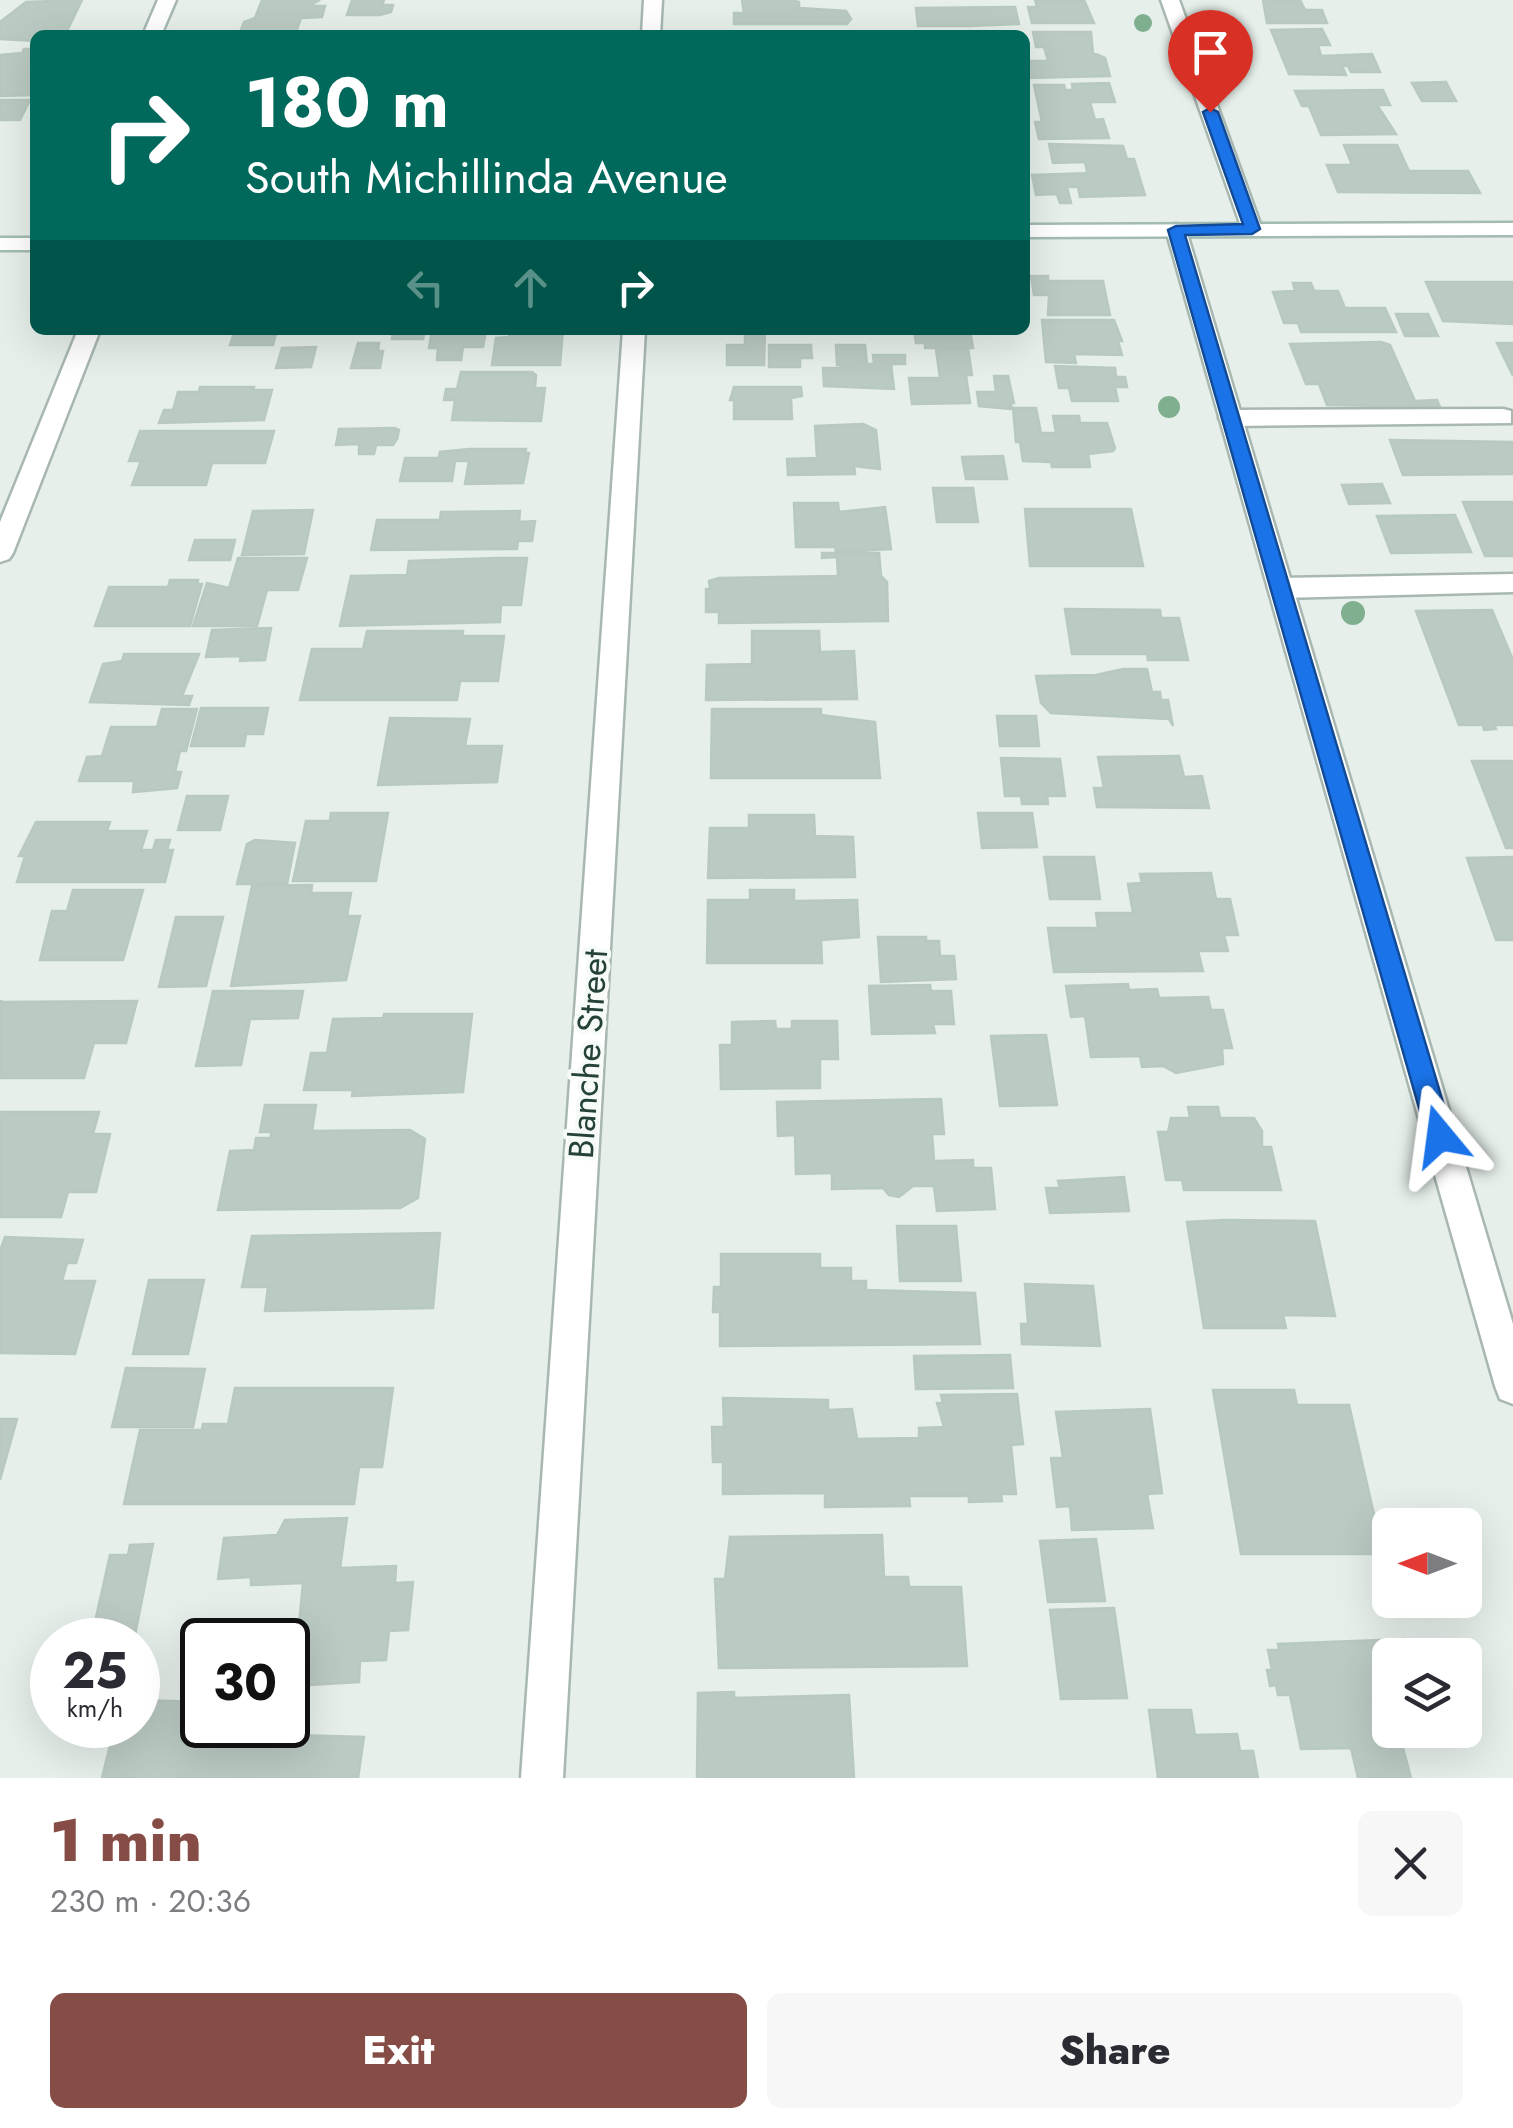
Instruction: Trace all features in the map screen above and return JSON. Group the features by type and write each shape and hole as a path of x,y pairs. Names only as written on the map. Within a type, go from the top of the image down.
{"street":[{"path":"154,30 167,0"},
{"path":"651,30 653,0"},
{"path":"1170,0 1252,229"},
{"path":"1030,232 1513,229"},
{"path":"1176,230 1280,588 1504,1322 1513,1386"},
{"path":"0,244 30,244"},
{"path":"0,553 87,335"},
{"name":"Blanche Street","path":"542,1778 634,335"},
{"path":"1231,418 1503,418"},
{"path":"1280,588 1513,583"}],"building":[{"path":"82,0 67,30 30,30 30,41 0,39 0,22 26,2"},
{"path":"262,0 320,0 309,6 325,6 322,17 301,18 297,30 241,30 244,22 255,18"},
{"path":"352,0 384,0 382,5 393,5 391,12 380,15 347,15"},
{"path":"742,0 799,2 799,8 846,11 851,19 847,24 734,24 734,13 744,13"},
{"path":"1035,0 1084,0 1094,23 1032,23 1028,7 1037,7"},
{"path":"1263,0 1300,0 1305,10 1322,10 1327,23 1267,23"},
{"path":"1015,7 1019,24 969,26 918,26 916,8"},
{"path":"1322,29 1330,45 1318,45 1321,56 1372,54 1380,72 1351,72 1348,66 1342,66 1346,75 1289,74 1271,30"},
{"path":"1033,32 1091,32 1093,53 1105,58 1110,76 1030,78 1030,61 1048,61 1044,47 1036,47"},
{"path":"30,49 30,95 0,96 0,55"},
{"path":"1446,82 1456,101 1422,101 1412,83"},
{"path":"1109,83 1115,102 1090,102 1095,120 1103,119 1109,138 1039,139 1035,122 1042,122 1034,85 1064,85 1065,90 1073,90 1072,84"},
{"path":"1383,90 1390,105 1377,105 1396,134 1321,135 1309,106 1302,106 1295,91"},
{"path":"0,100 30,100 20,120 0,120"},
{"path":"1049,144 1123,146 1127,159 1134,159 1145,195 1080,197 1078,187 1067,187 1071,203 1060,203 1057,194 1036,195 1032,175 1093,173 1087,172 1085,162 1053,163"},
{"path":"1344,145 1397,145 1409,171 1468,171 1480,193 1338,192 1327,165 1352,165"},
{"path":"1031,276 1048,276 1048,281 1103,281 1110,315 1048,315 1049,295 1034,295"},
{"path":"1426,282 1513,282 1513,324 1443,321"},
{"path":"1293,283 1311,283 1314,291 1338,291 1345,308 1385,308 1396,332 1301,332 1298,323 1284,323 1273,292 1295,291"},
{"path":"1396,314 1428,314 1438,336 1405,336"},
{"path":"1042,320 1114,320 1122,341 1118,341 1122,355 1074,354 1076,363 1046,362"},
{"path":"233,335 276,335 273,345 230,345"},
{"path":"393,335 424,335 423,339 392,339"},
{"path":"431,335 485,335 483,347 463,347 461,360 437,360 438,348 429,348"},
{"path":"563,335 560,365 492,365 496,338"},
{"path":"745,335 765,335 764,365 727,365 727,345 745,345"},
{"path":"915,335 971,335 973,348 925,348 925,343 916,343"},
{"path":"358,343 379,343 378,351 383,351 380,368 351,368"},
{"path":"1497,343 1513,343 1513,376"},
{"path":"1290,344 1390,345 1415,401 1437,400 1440,407 1327,405 1319,384 1306,384"},
{"path":"769,345 811,345 812,358 800,358 800,367 769,367"},
{"path":"836,345 865,345 867,364 874,364 873,355 905,355 905,364 891,364 894,389 824,386 823,368 855,367 837,365"},
{"path":"316,347 311,367 276,368 282,348"},
{"path":"968,348 972,375 966,375 970,403 912,404 909,378 940,378 936,349"},
{"path":"1055,366 1115,368 1116,377 1125,377 1127,387 1115,387 1118,401 1072,401 1069,388 1059,388"},
{"path":"461,372 532,372 536,375 535,388 545,388 541,421 452,420 455,400 444,400 446,389 457,389"},
{"path":"994,376 1008,376 1012,409 979,406 977,392 996,392"},
{"path":"200,387 272,390 264,420 159,423 164,410 173,410 178,392 199,392"},
{"path":"734,387 801,387 802,396 791,398 792,419 734,419 734,400 730,400"},
{"path":"1013,408 1036,408 1041,433 1056,433 1053,416 1079,416 1080,423 1107,423 1115,448 1088,454 1090,467 1052,467 1051,462 1023,461 1020,442 1016,442"},
{"path":"863,424 876,430 880,469 854,466 855,474 788,475 787,459 817,458 815,426"},
{"path":"339,429 399,430 393,445 376,445 374,454 359,454 359,444 336,445"},
{"path":"140,431 274,431 265,463 212,463 206,485 132,485 141,461 129,461"},
{"path":"1390,440 1513,442 1513,474 1403,475"},
{"path":"526,449 525,453 529,453 523,483 465,484 469,461 455,461 452,481 400,481 405,458 439,458 440,452"},
{"path":"1003,456 1007,479 966,479 962,457"},
{"path":"1382,484 1390,503 1349,504 1342,485"},
{"path":"933,488 973,488 978,522 937,522"},
{"path":"1463,502 1513,502 1513,556 1485,556"},
{"path":"794,503 838,503 839,512 885,507 891,549 836,552 835,547 796,547"},
{"path":"1025,509 1131,509 1143,566 1030,566"},
{"path":"313,510 304,554 242,555 253,511"},
{"path":"520,511 519,522 535,521 532,541 518,541 517,549 371,550 377,520 440,520 441,512"},
{"path":"1455,515 1471,552 1391,553 1377,516"},
{"path":"195,540 235,540 230,560 189,560"},
{"path":"822,553 879,553 881,576 887,582 888,621 719,623 719,612 706,612 709,581 719,578 838,576 837,557 822,558"},
{"path":"238,558 307,558 298,590 267,590 257,626 193,626 207,583 229,588"},
{"path":"527,558 521,605 501,605 500,622 340,626 351,576 407,575 409,561"},
{"path":"170,580 198,580 197,584 202,584 190,626 95,626 109,587 168,587"},
{"path":"1065,609 1160,610 1161,618 1179,618 1188,660 1148,660 1147,654 1072,654"},
{"path":"1492,610 1513,660 1513,725 1494,725 1496,729 1484,730 1483,725 1459,725 1416,611"},
{"path":"271,628 265,660 206,657 212,630"},
{"path":"367,631 463,631 462,636 504,636 498,681 460,681 457,700 300,700 312,649 363,649"},
{"path":"752,631 819,631 820,652 854,651 857,699 706,700 707,665 752,664"},
{"path":"124,654 199,654 182,696 192,696 189,705 90,702 103,664 122,661"},
{"path":"1147,669 1152,692 1160,692 1161,700 1168,700 1173,726 1169,719 1051,713 1041,703 1036,676 1096,675"},
{"path":"201,708 268,708 263,734 246,734 244,746 191,746"},
{"path":"162,709 197,709 186,751 180,751 175,772 181,772 177,788 133,792 134,781 79,781 87,757 102,756 111,727 157,727"},
{"path":"712,709 821,709 821,715 875,722 880,778 711,778"},
{"path":"997,716 1036,716 1039,746 1000,746"},
{"path":"390,718 470,719 465,746 502,746 497,782 378,785"},
{"path":"1179,756 1184,777 1202,776 1209,808 1097,807 1094,788 1104,788 1098,757"},
{"path":"1001,758 1060,759 1065,796 1047,796 1048,804 1022,804 1021,796 1005,796"},
{"path":"1472,761 1513,761 1513,848 1506,848"},
{"path":"187,796 228,796 220,830 178,830"},
{"path":"331,813 388,813 376,881 293,881 306,821 330,821"},
{"path":"978,813 1032,813 1037,847 982,848"},
{"path":"749,815 814,815 815,836 853,837 855,877 708,878 710,828 749,828"},
{"path":"36,822 110,822 107,831 147,831 141,850 153,850 156,840 170,840 167,850 173,850 165,882 17,882 25,856 19,856"},
{"path":"255,840 295,843 287,884 237,884 247,844"},
{"path":"1044,857 1094,857 1100,899 1050,899"},
{"path":"1513,857 1513,940 1496,940 1467,858"},
{"path":"1211,873 1216,899 1230,899 1238,935 1224,935 1228,951 1198,951 1203,971 1054,972 1048,928 1098,928 1096,913 1133,913 1128,884 1142,883 1140,874"},
{"path":"312,885 311,893 351,893 347,916 360,916 346,980 231,986 252,886"},
{"path":"73,890 143,890 123,960 40,960 52,911 67,911"},
{"path":"750,890 794,890 794,901 857,900 859,937 821,940 822,963 707,963 708,900 750,900"},
{"path":"176,917 223,917 206,986 159,987"},
{"path":"878,937 926,937 926,941 939,941 940,956 954,956 956,979 881,982"},
{"path":"1128,984 1129,990 1157,989 1159,998 1208,997 1211,1010 1223,1010 1232,1048 1222,1048 1223,1064 1176,1073 1163,1066 1142,1067 1140,1056 1091,1057 1085,1016 1071,1017 1066,986"},
{"path":"930,985 931,991 951,991 954,1024 933,1024 935,1033 872,1034 869,986"},
{"path":"213,991 303,991 298,1018 250,1019 241,1065 196,1066"},
{"path":"0,1001 137,1001 126,1043 94,1043 84,1078 0,1078"},
{"path":"384,1014 472,1014 463,1092 352,1096 353,1090 304,1090 311,1053 327,1053 333,1019 383,1018"},
{"path":"775,1021 776,1029 792,1029 792,1021 837,1021 838,1059 820,1059 820,1088 721,1089 720,1045 732,1045 732,1022"},
{"path":"1046,1035 1057,1105 1000,1106 991,1036"},
{"path":"941,1099 944,1134 932,1134 934,1161 973,1160 973,1168 991,1168 995,1209 937,1211 934,1186 913,1186 899,1197 889,1195 883,1188 832,1189 832,1173 796,1174 795,1135 778,1136 777,1102"},
{"path":"265,1105 316,1105 312,1131 410,1130 425,1139 418,1198 400,1208 218,1210 230,1151 254,1150 256,1138 271,1138 271,1132 260,1132"},
{"path":"1188,1107 1218,1107 1220,1118 1254,1118 1262,1131 1262,1147 1271,1147 1281,1190 1184,1190 1182,1180 1166,1180 1158,1132 1168,1132 1171,1118 1190,1118"},
{"path":"0,1112 99,1112 93,1134 110,1134 96,1192 68,1192 61,1217 0,1217"},
{"path":"1124,1177 1129,1211 1050,1213 1046,1188 1060,1188 1058,1181"},
{"path":"1315,1221 1335,1316 1283,1315 1286,1328 1204,1328 1187,1222"},
{"path":"897,1226 956,1226 961,1281 900,1281"},
{"path":"440,1233 433,1308 265,1311 268,1287 242,1287 252,1236"},
{"path":"5,1237 83,1240 76,1263 67,1263 62,1281 95,1281 75,1354 0,1353 0,1251"},
{"path":"721,1254 820,1254 820,1268 851,1268 851,1281 866,1281 866,1290 975,1293 980,1344 720,1346 720,1312 713,1312 714,1287 721,1287"},
{"path":"149,1280 204,1280 188,1354 133,1354"},
{"path":"1025,1284 1093,1286 1100,1346 1022,1344 1021,1324 1028,1324"},
{"path":"1010,1355 1013,1388 916,1389 914,1356"},
{"path":"126,1368 205,1369 193,1427 112,1427"},
{"path":"235,1388 393,1388 382,1467 359,1467 354,1504 124,1504 140,1430 202,1430 203,1424 228,1424"},
{"path":"1213,1390 1294,1390 1297,1405 1349,1405 1373,1508 1372,1554 1241,1554"},
{"path":"1017,1394 1023,1444 1011,1445 1016,1494 1001,1494 1002,1501 969,1502 969,1496 909,1496 910,1506 825,1507 825,1493 723,1494 723,1462 713,1462 712,1427 724,1427 723,1398 828,1400 828,1410 852,1409 857,1439 919,1438 919,1428 944,1427 937,1403 943,1403 941,1395"},
{"path":"1150,1409 1162,1493 1147,1494 1153,1528 1072,1530 1070,1506 1057,1507 1051,1458 1063,1458 1056,1412"},
{"path":"0,1419 17,1419 0,1480"},
{"path":"347,1518 340,1568 396,1566 395,1583 413,1582 408,1630 389,1631 386,1660 360,1661 359,1682 310,1685 310,1618 300,1618 303,1583 251,1585 251,1577 218,1579 224,1538 277,1535 285,1520"},
{"path":"882,1535 884,1577 908,1577 909,1587 961,1587 967,1666 719,1668 715,1579 725,1579 730,1537"},
{"path":"1096,1539 1105,1601 1048,1602 1040,1541"},
{"path":"153,1544 138,1618 96,1618 110,1555 128,1555 130,1545"},
{"path":"1114,1608 1127,1698 1061,1699 1050,1610"},
{"path":"1372,1640 1372,1748 1403,1748 1411,1778 1358,1778 1351,1748 1301,1749 1290,1695 1278,1695 1276,1685 1270,1686 1268,1650 1279,1650 1278,1644"},
{"path":"734,1692 734,1698 849,1695 854,1778 697,1778 698,1693"},
{"path":"160,1701 180,1701 180,1748 310,1748 310,1735 364,1737 358,1778 102,1778 109,1748 160,1748"},
{"path":"1149,1710 1191,1710 1195,1735 1237,1734 1240,1751 1253,1751 1258,1778 1158,1778"}],"route":[{"path":"1210,112 1252,229 1176,230 1440,1136"}]}
